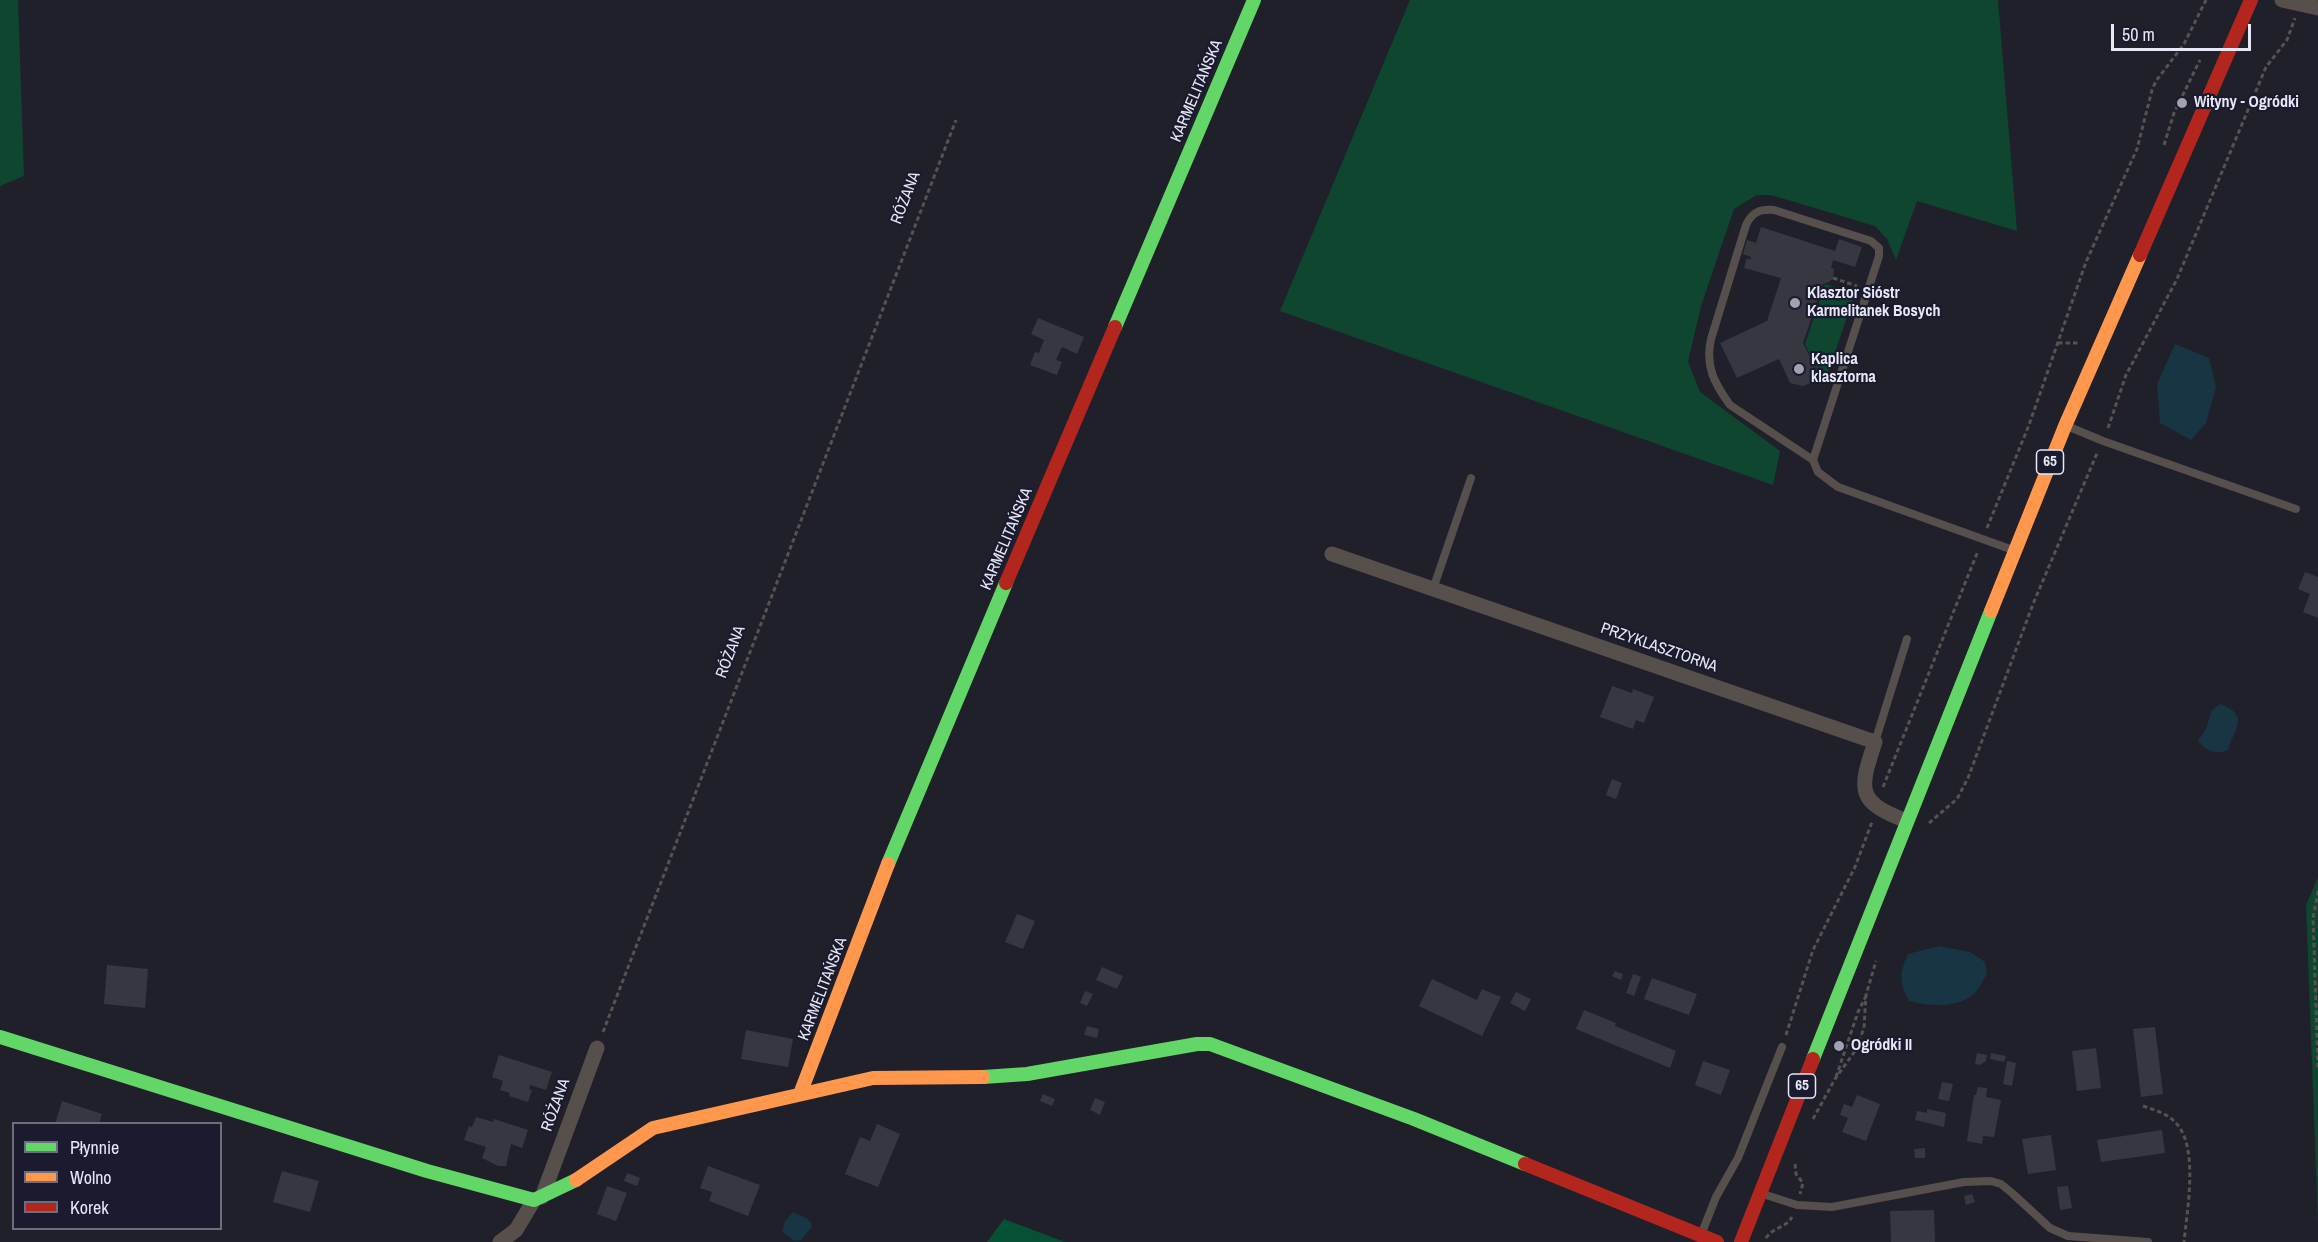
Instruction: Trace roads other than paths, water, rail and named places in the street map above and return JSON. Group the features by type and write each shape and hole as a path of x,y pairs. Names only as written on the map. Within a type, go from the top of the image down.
{"street":[{"name":"KARMELITAŃSKA","path":"800,1094 900,833 1254,0"},
{"name":"65","path":"1741,1242 1906,821 2065,426 2252,0"},
{"path":"2282,0 2311,5"},
{"name":"PRZYKLASZTORNA","path":"1332,554 1875,742"},
{"path":"1875,742 1864,780 1864,790 1869,801 1876,808 1906,821"},
{"path":"0,1037 427,1171 538,1198 583,1177 653,1128 800,1094 873,1078 998,1077 1027,1074 1197,1044 1210,1044 1414,1119 1700,1239 1717,1242"},
{"name":"RÓŻANA","path":"500,1242 516,1230 538,1198 597,1048"}],"lane":[{"path":"1813,460 1879,256 1879,248 1872,241 1765,209 1750,217 1711,339 1708,354 1710,371 1720,392 1730,405 1813,460 1818,472 1838,487 2014,551"},
{"path":"2065,426 2296,509"},
{"path":"1433,589 1471,478"},
{"path":"1875,742 1907,639"},
{"path":"1700,1239 1716,1197 1738,1158 1782,1047"},
{"path":"1759,1193 1797,1205 1832,1207 1964,1182 1991,1181 2006,1188 2050,1228 2068,1236 2148,1242"}],"water":[{"path":"2175,344 2209,358 2216,387 2206,423 2191,440 2160,423 2157,384"},
{"path":"2220,704 2235,713 2238,722 2228,750 2215,752 2208,750 2198,741 2206,729 2212,710"},
{"path":"1939,946 1970,952 1985,962 1987,974 1974,994 1959,1002 1934,1005 1909,1001 1901,978 1908,954"},
{"path":"793,1212 811,1222 812,1227 801,1240 795,1241 782,1232 785,1221"}],"place":[{"name":"Wityny - Ogródki","path":"2182,103"},
{"name":"Klasztor Sióstr Karmelitanek Bosych","path":"1795,303"},
{"name":"Kaplica klasztorna","path":"1799,369"},
{"name":"Ogródki II","path":"1839,1046"}]}
